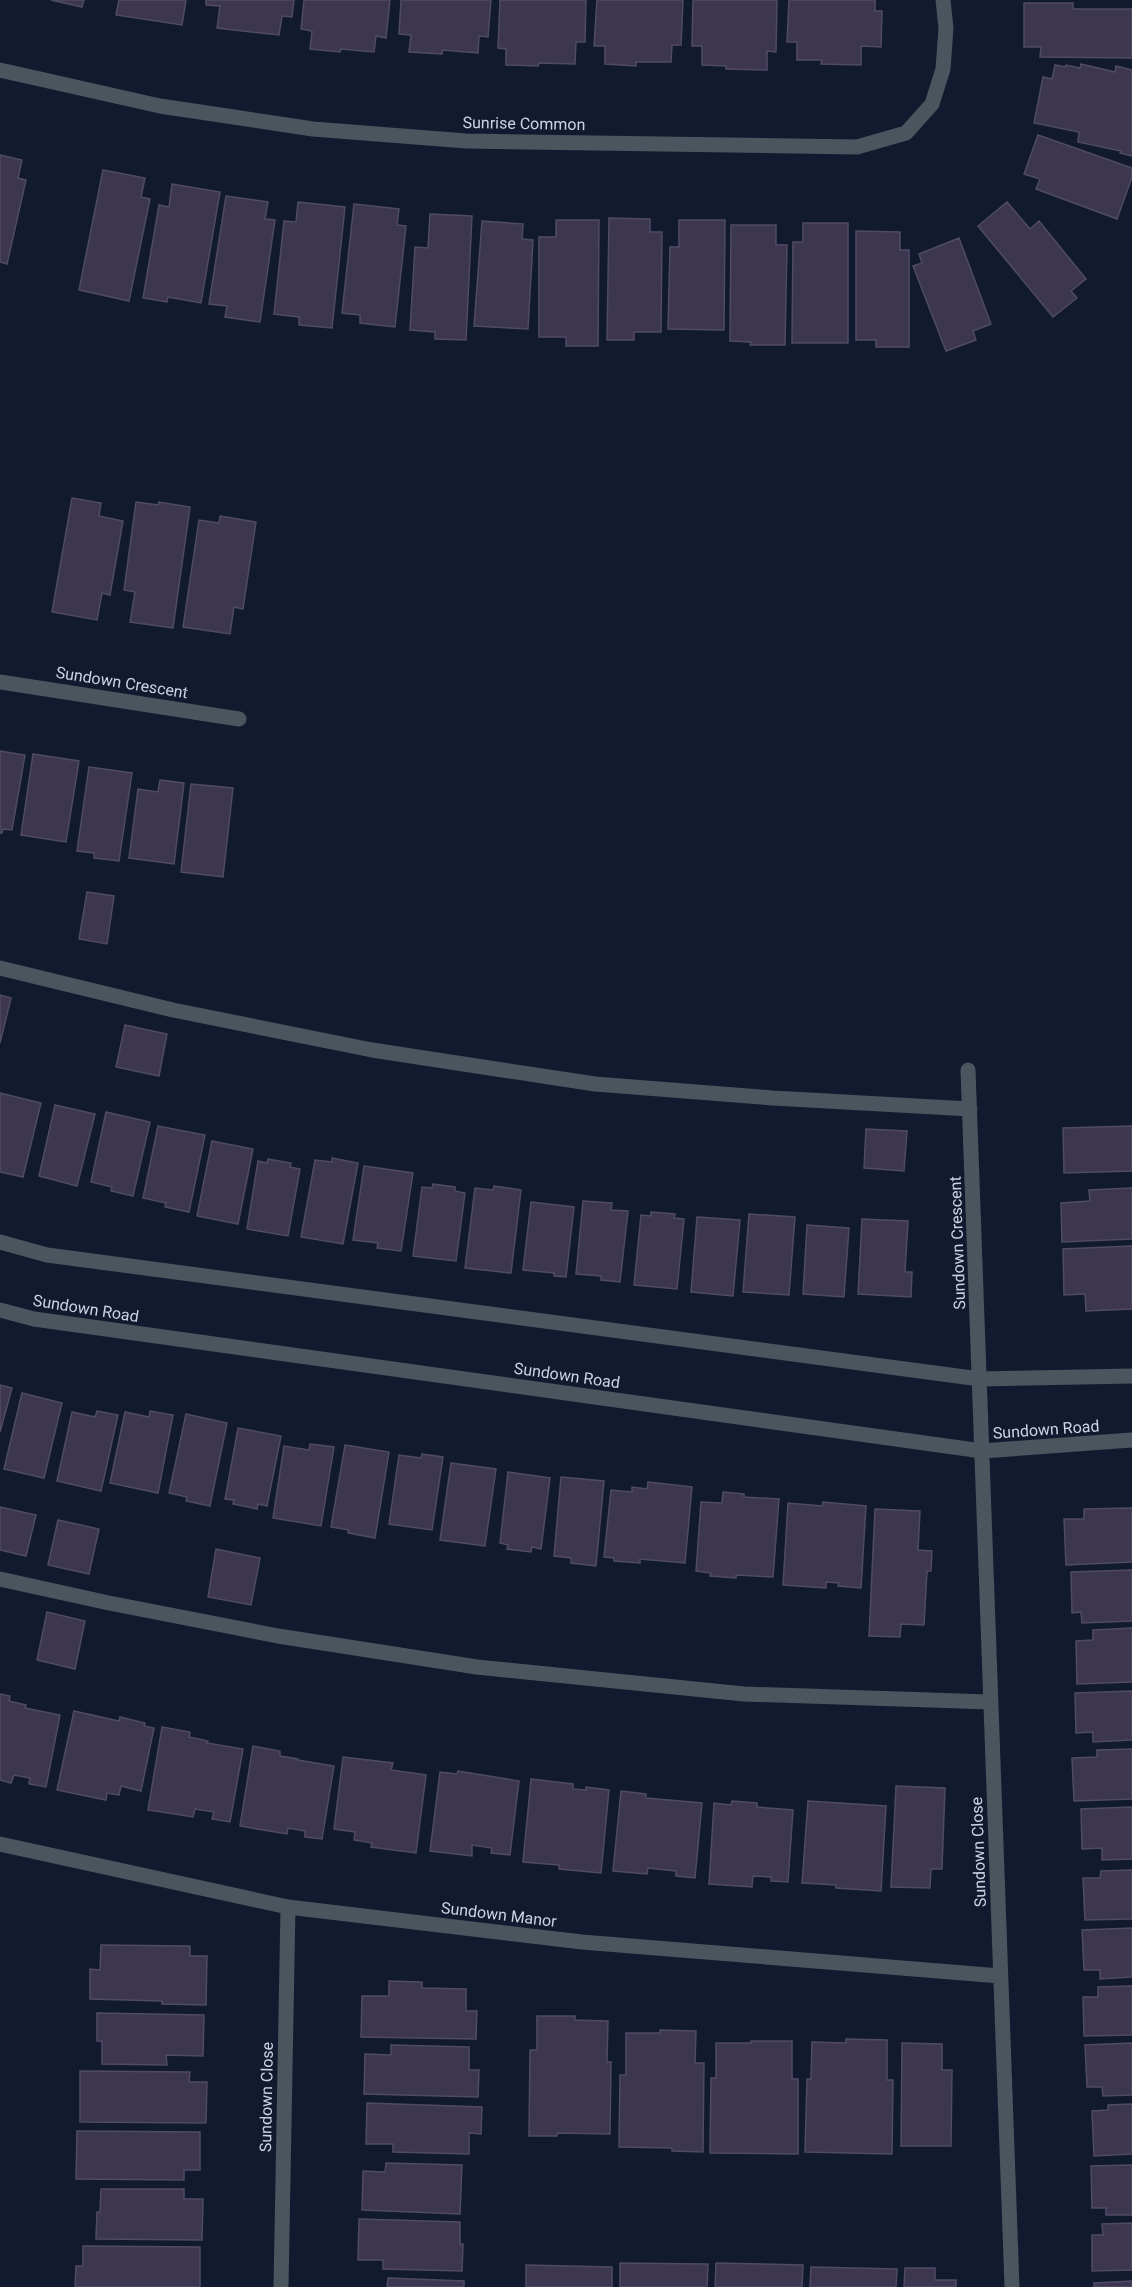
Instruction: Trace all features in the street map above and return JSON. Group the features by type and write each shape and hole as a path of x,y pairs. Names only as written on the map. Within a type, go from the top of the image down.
{"street":[{"name":"Sunrise Common","path":"0,70 160,106 313,129 466,141 857,147 906,133 932,104 943,69 946,28 943,0"},
{"name":"Sundown Crescent","path":"0,682 239,719"},
{"path":"0,968 173,1010 360,1048 595,1084 773,1098 970,1109"},
{"name":"Sundown Crescent","path":"969,1070 981,1415"},
{"path":"0,1242 47,1255 980,1379 1132,1376"},
{"name":"Sundown Road","path":"0,1310 34,1319 982,1451 1132,1440"},
{"name":"Sundown Close","path":"981,1415 1012,2287"},
{"path":"0,1579 278,1636 477,1667 744,1694 990,1702"},
{"name":"Sundown Manor","path":"0,1845 288,1907 582,1942 1000,1976"},
{"name":"Sundown Close","path":"281,2287 288,1907"}],"building":[{"path":"51,0 84,0 82,7"},
{"path":"119,0 186,0 182,25 116,15"},
{"path":"206,0 294,0 292,17 282,16 279,35 217,28 220,6 206,5"},
{"path":"304,0 390,0 386,38 376,36 374,52 310,49 312,31 301,29"},
{"path":"401,0 491,0 488,37 479,36 478,53 442,50 442,54 409,52 411,35 399,34"},
{"path":"500,0 586,0 585,42 576,42 575,64 506,65 506,49 498,48"},
{"path":"597,0 683,0 681,45 672,45 671,62 636,62 636,66 605,64 605,46 594,46"},
{"path":"693,0 777,0 776,52 767,51 767,70 726,69 726,66 702,65 702,46 692,46"},
{"path":"789,0 875,0 875,11 882,11 881,47 861,46 861,65 821,64 822,60 797,60 797,42 787,42"},
{"path":"1024,3 1073,3 1073,9 1132,9 1132,58 1040,57 1041,47 1024,47"},
{"path":"1081,64 1115,72 1116,66 1132,70 1132,156 1120,153 1121,151 1078,142 1079,132 1034,123 1043,77 1052,79 1055,65 1080,68"},
{"path":"1038,135 1132,168 1132,177 1117,219 1036,189 1040,179 1024,174"},
{"path":"0,155 22,160 18,178 26,180 7,264 0,262"},
{"path":"103,170 145,178 141,197 150,199 129,301 79,290"},
{"path":"172,184 220,192 201,303 168,297 167,302 143,298 159,205 169,207"},
{"path":"226,196 268,202 265,219 275,220 260,322 225,317 227,306 209,304"},
{"path":"298,202 345,207 332,328 299,325 299,317 274,314 284,221 296,222"},
{"path":"1007,202 1030,229 1039,221 1086,279 1071,291 1077,298 1053,317 978,226"},
{"path":"354,204 399,209 397,225 406,226 395,327 360,323 360,315 342,313"},
{"path":"430,214 472,216 466,340 435,339 435,332 410,330 415,247 428,248"},
{"path":"609,218 650,219 650,232 662,232 661,332 634,332 634,340 607,340"},
{"path":"556,220 599,220 598,346 566,346 566,337 539,337 539,237 556,237"},
{"path":"679,220 725,220 724,330 668,329 670,247 679,247"},
{"path":"482,221 523,224 522,239 533,240 528,329 474,326"},
{"path":"803,223 848,223 848,343 792,343 793,242 803,242"},
{"path":"731,225 776,225 776,245 787,245 785,345 750,345 751,342 730,341"},
{"path":"856,231 900,232 900,250 909,250 909,347 876,347 876,340 856,340"},
{"path":"959,238 991,324 973,331 976,340 946,351 913,266 922,263 919,254"},
{"path":"72,498 101,503 99,516 123,521 110,595 102,593 97,620 52,612"},
{"path":"136,502 158,505 159,502 190,507 173,628 130,622 135,592 124,590"},
{"path":"220,516 256,522 243,609 234,607 230,634 183,627 199,520 219,523"},
{"path":"0,751 25,755 12,830 3,829 2,833 0,833"},
{"path":"33,754 79,761 66,842 21,835"},
{"path":"89,767 132,773 119,861 94,858 94,853 77,851"},
{"path":"160,780 184,783 174,864 129,858 138,789 158,792"},
{"path":"191,784 233,788 223,877 181,872"},
{"path":"87,892 114,896 107,944 79,939"},
{"path":"0,995 11,998 0,1043"},
{"path":"125,1025 167,1034 159,1076 116,1067"},
{"path":"0,1093 41,1103 23,1177 0,1172"},
{"path":"55,1105 95,1114 77,1186 39,1176"},
{"path":"106,1112 150,1122 133,1196 111,1191 112,1187 91,1182"},
{"path":"158,1126 205,1135 189,1212 165,1207 166,1203 143,1198"},
{"path":"1132,1126 1132,1171 1064,1173 1063,1128"},
{"path":"866,1129 907,1131 904,1171 864,1168"},
{"path":"212,1141 253,1149 238,1224 197,1216"},
{"path":"332,1158 358,1163 343,1244 301,1237 315,1160 332,1162"},
{"path":"268,1159 291,1163 290,1167 300,1169 288,1236 247,1229 258,1161 267,1163"},
{"path":"364,1166 413,1173 401,1251 377,1248 378,1243 353,1240"},
{"path":"433,1184 455,1187 455,1191 465,1193 456,1261 413,1256 422,1187 432,1188"},
{"path":"494,1186 521,1190 511,1273 465,1268 475,1188 493,1190"},
{"path":"1132,1188 1132,1239 1062,1242 1061,1203 1090,1201 1089,1190"},
{"path":"583,1201 612,1203 611,1210 628,1211 620,1282 601,1280 601,1276 576,1274"},
{"path":"531,1202 574,1207 566,1277 554,1276 554,1273 523,1270"},
{"path":"651,1212 675,1214 674,1218 684,1219 677,1289 634,1285 641,1215 651,1216"},
{"path":"749,1214 795,1217 789,1295 743,1292"},
{"path":"697,1217 740,1220 733,1296 691,1292"},
{"path":"862,1219 908,1221 905,1272 912,1272 911,1297 858,1294"},
{"path":"807,1225 849,1228 844,1297 803,1294"},
{"path":"1132,1246 1132,1309 1086,1311 1085,1294 1064,1295 1063,1249"},
{"path":"0,1385 12,1388 0,1432"},
{"path":"22,1393 62,1403 44,1478 4,1469"},
{"path":"97,1411 118,1415 101,1491 57,1481 72,1412 95,1417"},
{"path":"150,1411 173,1415 158,1493 110,1483 125,1412 149,1417"},
{"path":"186,1414 227,1423 210,1506 186,1501 187,1497 169,1493"},
{"path":"238,1428 281,1436 267,1506 258,1504 257,1509 233,1504 234,1500 225,1499"},
{"path":"310,1444 334,1447 321,1526 273,1518 284,1446 309,1450"},
{"path":"345,1445 389,1452 375,1538 331,1527"},
{"path":"422,1454 443,1457 432,1530 389,1524 399,1455 421,1458"},
{"path":"451,1463 496,1469 485,1546 440,1540"},
{"path":"508,1472 550,1478 541,1549 532,1547 531,1552 507,1549 508,1545 500,1543"},
{"path":"561,1477 604,1481 596,1566 571,1563 571,1558 554,1556"},
{"path":"648,1482 692,1487 685,1563 640,1559 640,1563 614,1561 614,1558 604,1557 611,1490 632,1492 632,1487 647,1489"},
{"path":"723,1492 744,1494 744,1497 779,1499 773,1577 710,1576 711,1573 696,1571 701,1502 722,1503"},
{"path":"823,1502 866,1506 861,1588 838,1586 839,1583 826,1582 826,1588 783,1585 788,1503 822,1506"},
{"path":"0,1507 36,1515 26,1556 0,1550"},
{"path":"1132,1508 1132,1562 1066,1565 1064,1519 1084,1519 1084,1509"},
{"path":"875,1509 920,1511 918,1550 932,1551 931,1571 927,1571 924,1625 901,1624 900,1637 869,1636"},
{"path":"58,1520 99,1529 89,1574 48,1565"},
{"path":"216,1549 260,1558 251,1605 208,1597"},
{"path":"1132,1570 1132,1621 1082,1623 1081,1612 1072,1613 1071,1572"},
{"path":"47,1612 85,1621 75,1669 37,1660"},
{"path":"1132,1628 1132,1682 1077,1684 1076,1641 1093,1640 1093,1630"},
{"path":"1132,1691 1132,1740 1093,1742 1093,1732 1076,1733 1075,1693"},
{"path":"0,1694 10,1696 9,1701 26,1705 25,1708 60,1715 46,1787 29,1784 30,1778 14,1775 11,1783 0,1780"},
{"path":"74,1711 119,1721 120,1717 145,1723 144,1726 154,1728 141,1791 121,1786 119,1795 107,1793 106,1800 57,1790"},
{"path":"162,1727 190,1732 189,1737 208,1741 207,1743 243,1749 230,1822 212,1819 214,1812 195,1809 193,1817 148,1810"},
{"path":"253,1746 280,1751 280,1756 334,1766 322,1839 305,1837 305,1831 288,1828 287,1834 240,1826"},
{"path":"1132,1749 1132,1799 1074,1801 1072,1758 1097,1757 1097,1750"},
{"path":"343,1757 393,1763 391,1770 426,1775 416,1853 371,1847 372,1843 354,1840 355,1832 334,1829"},
{"path":"458,1771 519,1781 510,1855 491,1853 492,1848 472,1845 472,1856 430,1851 440,1772 457,1774"},
{"path":"531,1779 573,1784 573,1789 586,1790 586,1787 609,1790 601,1873 559,1869 559,1865 523,1862"},
{"path":"896,1786 945,1788 942,1869 931,1869 930,1888 891,1887"},
{"path":"621,1791 646,1794 646,1798 702,1803 695,1878 676,1876 676,1871 648,1868 647,1874 613,1871"},
{"path":"732,1801 757,1803 757,1807 793,1810 788,1882 771,1881 771,1877 753,1876 752,1887 709,1884 714,1803 731,1805"},
{"path":"808,1801 886,1806 881,1891 802,1883"},
{"path":"1132,1807 1132,1859 1102,1860 1102,1848 1082,1849 1081,1809"},
{"path":"1132,1870 1132,1919 1085,1920 1083,1878 1100,1878 1101,1871"},
{"path":"1132,1928 1132,1977 1100,1979 1100,1970 1084,1970 1082,1930"},
{"path":"101,1945 190,1946 190,1956 207,1956 206,2005 90,1999 90,1969 100,1970"},
{"path":"389,1981 422,1982 422,1988 466,1989 466,2011 477,2011 476,2039 361,2037 362,1996 389,1996"},
{"path":"1132,1986 1132,2035 1084,2036 1083,1997 1098,1997 1098,1987"},
{"path":"97,2013 204,2015 203,2056 166,2055 167,2065 102,2064 102,2041 97,2041"},
{"path":"537,2016 575,2016 575,2020 608,2021 607,2062 611,2062 610,2134 557,2133 557,2136 529,2136 530,2050 537,2050"},
{"path":"660,2030 696,2031 695,2063 704,2063 703,2152 672,2151 672,2148 619,2147 620,2075 626,2075 626,2033 660,2033"},
{"path":"846,2039 887,2040 887,2080 893,2080 892,2154 805,2152 807,2079 811,2079 812,2042 846,2043"},
{"path":"751,2041 792,2041 792,2079 798,2079 798,2154 710,2153 711,2078 716,2078 716,2043 751,2043"},
{"path":"902,2043 942,2044 942,2070 952,2070 951,2146 901,2146"},
{"path":"1132,2043 1132,2095 1103,2096 1102,2087 1087,2087 1085,2045"},
{"path":"391,2045 469,2047 469,2070 479,2070 478,2097 364,2094 365,2054 391,2055"},
{"path":"80,2071 190,2072 189,2082 207,2082 206,2123 80,2122"},
{"path":"367,2103 482,2107 481,2134 469,2133 469,2154 393,2152 393,2144 366,2144"},
{"path":"1132,2104 1132,2154 1094,2156 1092,2111 1108,2110 1108,2105"},
{"path":"77,2131 200,2132 200,2170 184,2170 184,2180 76,2179"},
{"path":"386,2163 462,2165 460,2214 362,2210 363,2171 385,2172"},
{"path":"1132,2165 1132,2215 1106,2215 1106,2208 1092,2208 1091,2166"},
{"path":"101,2189 184,2189 184,2199 203,2199 202,2240 96,2239"},
{"path":"359,2219 460,2222 460,2244 463,2244 462,2271 383,2269 383,2260 358,2260"},
{"path":"1132,2223 1132,2270 1092,2271 1092,2235 1103,2235 1102,2224"},
{"path":"83,2246 200,2247 200,2287 75,2287 76,2266 83,2266"},
{"path":"620,2263 708,2264 707,2287 620,2287"},
{"path":"716,2263 803,2265 802,2287 715,2287"},
{"path":"526,2265 612,2267 612,2287 526,2287"},
{"path":"811,2267 897,2269 896,2287 810,2287"},
{"path":"905,2268 935,2268 935,2280 956,2280 956,2287 904,2287"},
{"path":"388,2278 464,2281 464,2287 387,2287"},
{"path":"1132,2281 1132,2287 1094,2287 1094,2283"}]}
